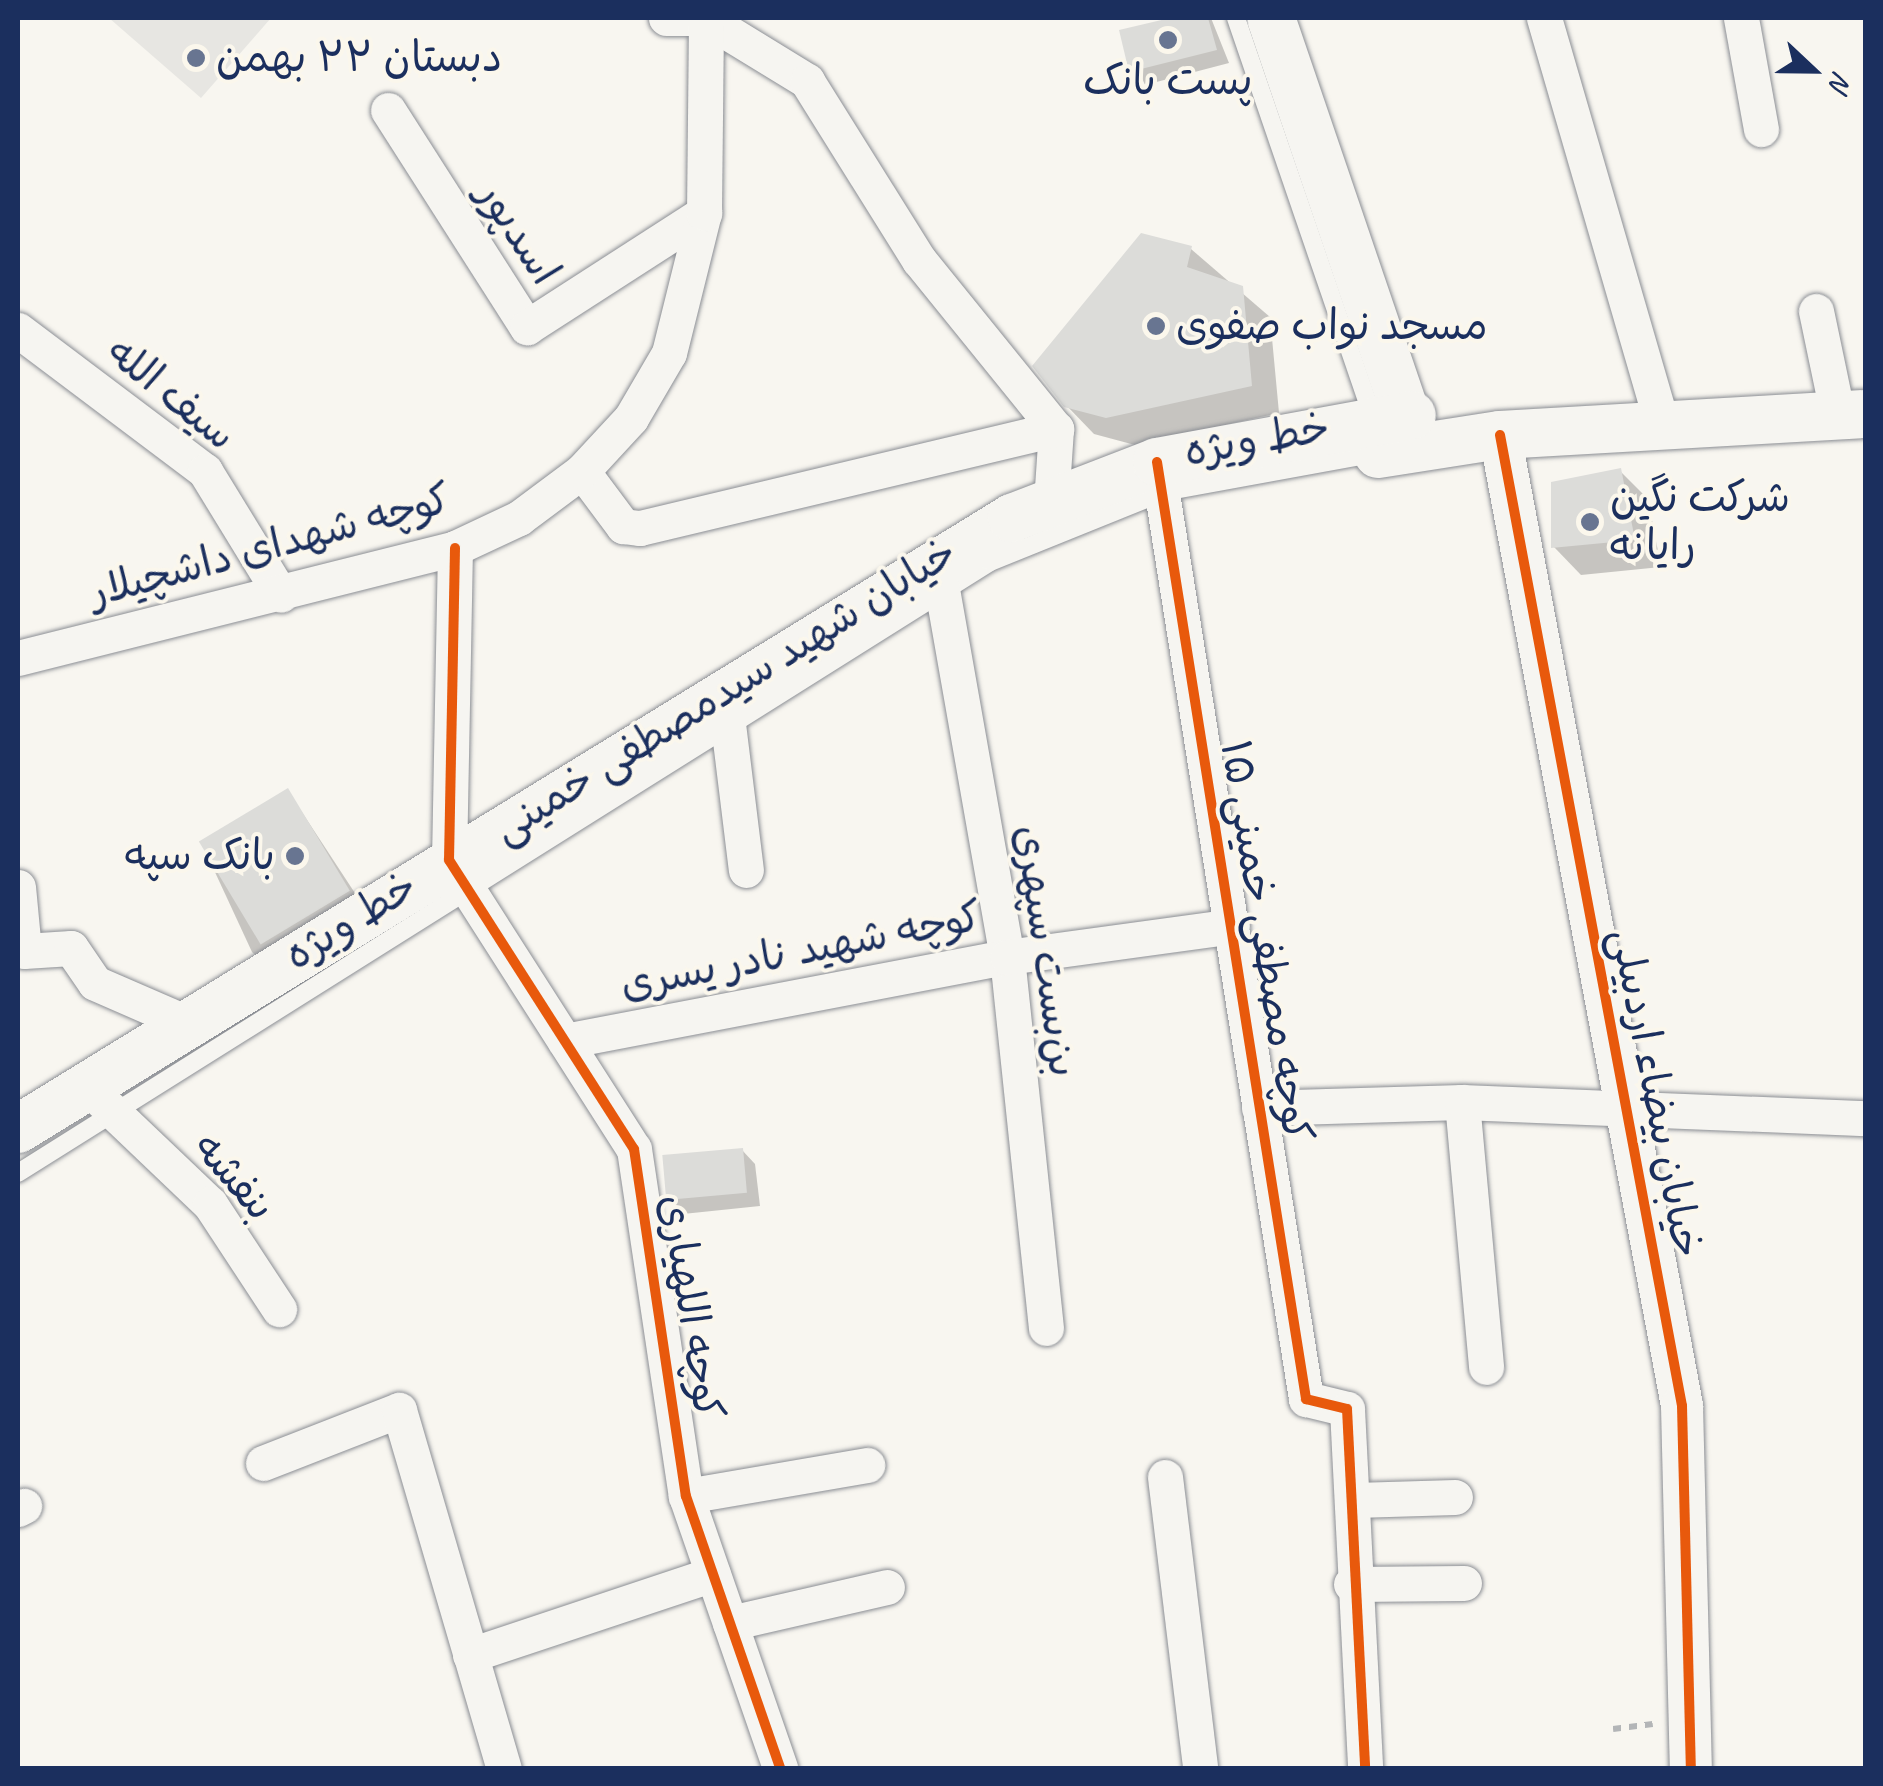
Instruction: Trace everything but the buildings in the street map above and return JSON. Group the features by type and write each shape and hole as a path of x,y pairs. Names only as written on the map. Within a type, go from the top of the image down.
{"main road":[{"path":"1271,18 1395,434"},
{"name":"خیابان شهید سیدمصطفی خمینی","path":"18,1129 99,1100 187,1024 458,874 1051,502 1395,434 1500,435 1852,415"}],"street":[{"path":"666,18 712,18 807,81 919,260 1056,429 1051,502"},
{"name":"کوچه شهدای داشچیلار","path":"18,658 282,595 455,548 520,518 582,470 631,418 669,353 704,213 712,18"},
{"path":"1544,18 1662,424"},
{"path":"1741,18 1760,129"},
{"name":"اسدپور","path":"388,110 527,327 704,213"},
{"path":"1816,312 1852,415"},
{"name":"سیف الله","path":"18,330 205,470 282,595"},
{"path":"582,470 623,526 640,528 1056,429"},
{"name":"خیابان بیضاء اردبیلی","path":"1500,435 1690,1470 1691,1768"},
{"name":"کوچه مصطفی خمینی ۱۵","path":"1160,478 1306,1399 1347,1409 1355,1500"},
{"path":"455,548 458,874"},
{"name":"بن‌بست سپهری","path":"935,575 1007,957 1046,1328"},
{"path":"720,710 746,870"},
{"name":"کوچه اللهیاری","path":"458,874 634,1149 686,1496 780,1768"},
{"path":"18,887 24,951 71,948 94,983 187,1024"},
{"name":"کوچه شهید نادر یسری","path":"565,1041 1007,957 1232,926"},
{"name":"بنفشه","path":"99,1100 210,1204 279,1308"},
{"path":"1462,1102 1486,1367"},
{"path":"1259,1108 1462,1102 1866,1118"},
{"path":"264,1463 399,1410 504,1768"},
{"path":"686,1496 867,1465"},
{"path":"1165,1477 1200,1768"},
{"path":"1366,1768 1351,1584 1355,1500 1455,1497"},
{"path":"470,1654 713,1574"},
{"path":"1351,1584 1464,1583"},
{"path":"730,1623 886,1588"}],"lane":[{"name":"خط ویژه","path":"1236,18 1395,434"},
{"name":"خط ویژه","path":"935,575 1048,534 1160,478"},
{"name":"خط ویژه","path":"18,1173 99,1100 458,874"}],"shaded area":[{"name":"دبستان ۲۲ بهمن","path":"109,18 271,18 201,98"}],"cycle path":[{"path":"1500,435 1682,1406 1691,1768"},
{"path":"1157,462 1306,1399 1347,1409 1365,1768"},
{"path":"455,548 449,860 634,1149 686,1496 780,1768"}],"place":[{"name":"پست بانک","path":"1168,40"},
{"name":"دبستان ۲۲ بهمن","path":"196,58"},
{"name":"مسجد نواب صفوی","path":"1156,326"},
{"name":"شرکت نگین رایانه","path":"1590,522"},
{"name":"بانک سپه","path":"295,856"}]}
